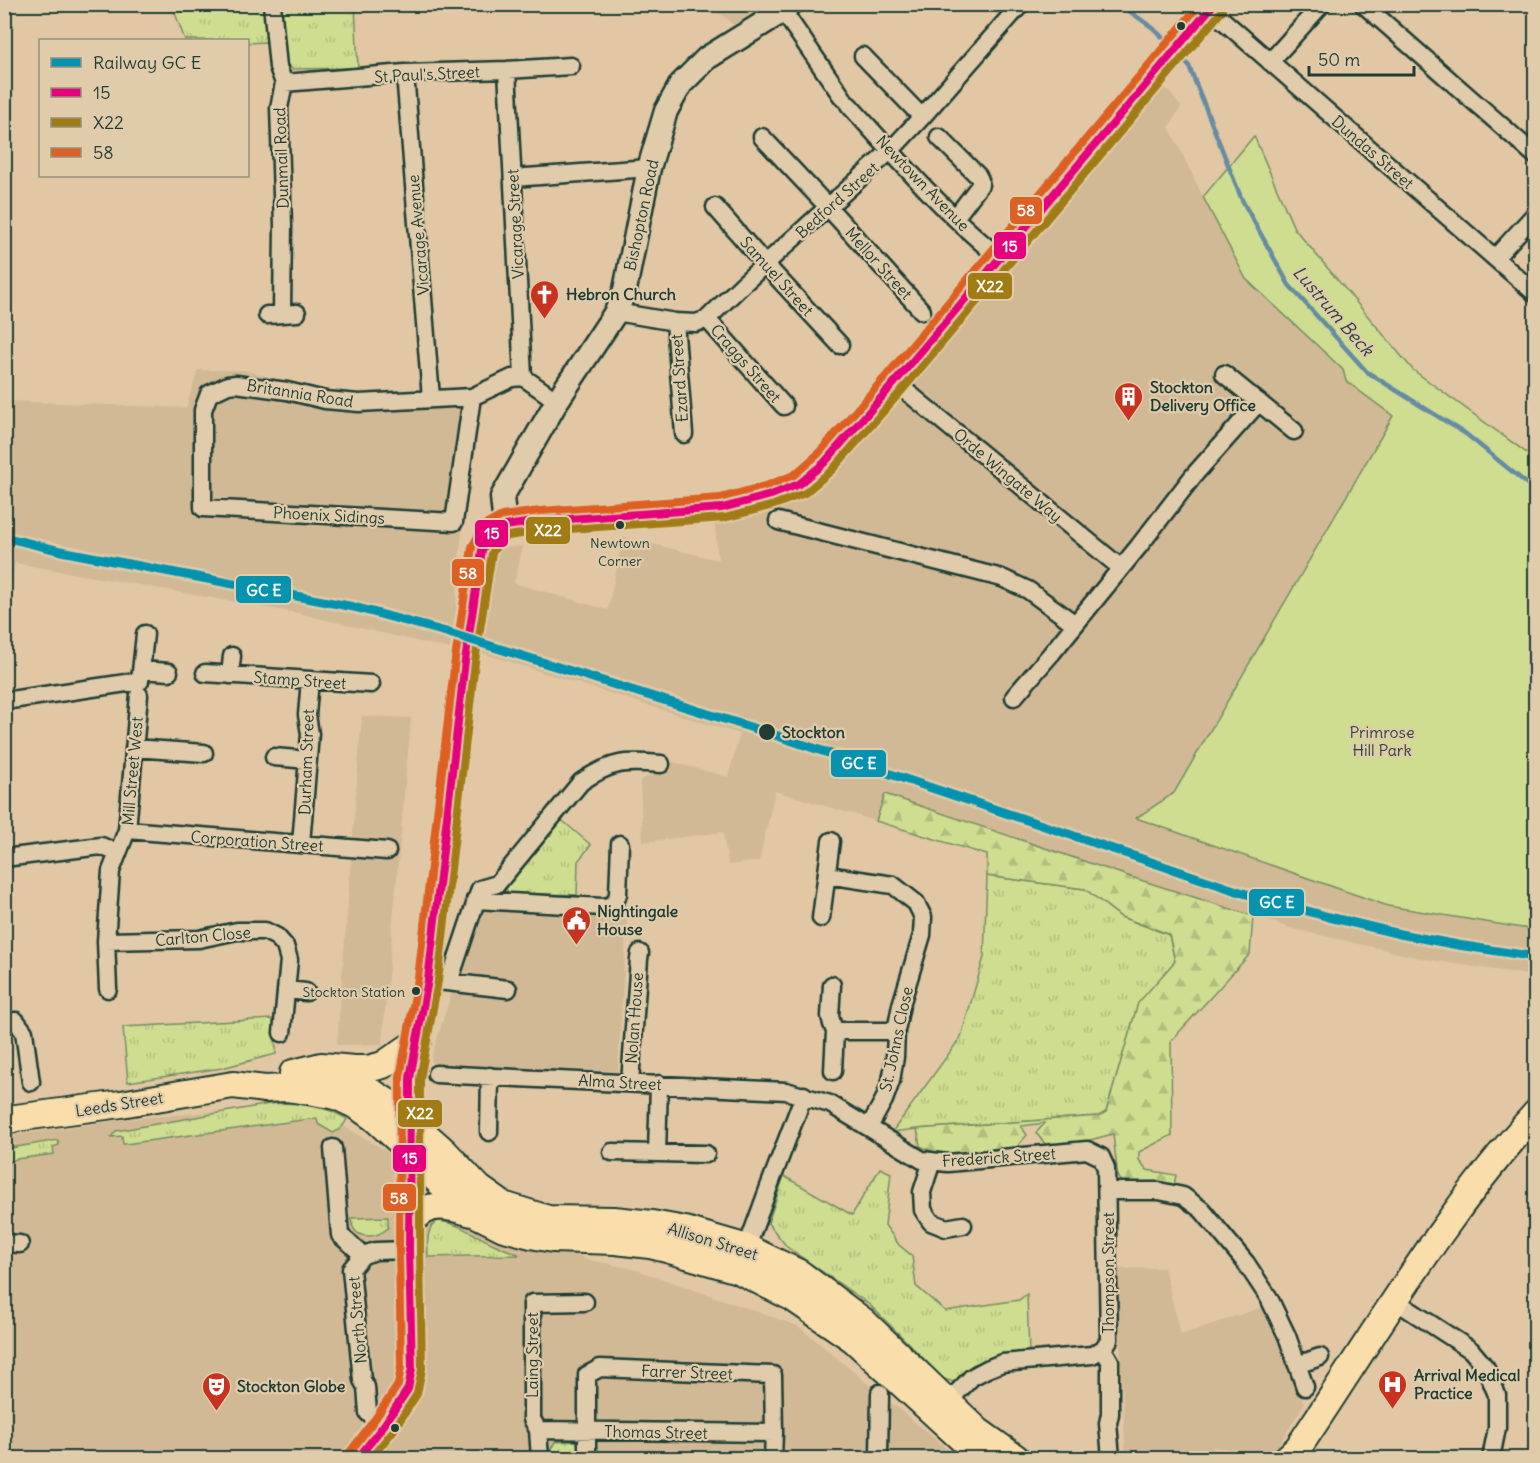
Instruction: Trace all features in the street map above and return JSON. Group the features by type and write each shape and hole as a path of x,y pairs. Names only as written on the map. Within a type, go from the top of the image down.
{"main road":[{"path":"293,1072 321,1066 354,1070 368,1069 383,1065 418,1041"},
{"name":"Leeds Street","path":"4,1122 16,1118 121,1104 233,1085 254,1075 281,1072 316,1075 373,1094 392,1105 410,1120"},
{"name":"Leeds Street","path":"233,1085 265,1089 287,1088 336,1096 357,1106 374,1118 408,1149"},
{"path":"1293,1455 1446,1224 1513,1137 1536,1113"},
{"name":"Allison Street","path":"410,1120 479,1188 503,1205 548,1219 614,1220 685,1230 742,1259 793,1298 853,1339 964,1442 987,1458"},
{"name":"Allison Street","path":"408,1149 438,1182 476,1214 504,1228 553,1239 616,1241 742,1259 799,1273 864,1321 978,1431 1016,1458"},
{"path":"409,1225 423,1211 433,1207 451,1208 476,1214"}],"street":[{"name":"Dunmail Road","path":"272,4 278,67 284,83 279,108 283,225 282,314"},
{"name":"Bedford Street","path":"707,319 891,150 1021,4"},
{"path":"1270,62 1322,4"},
{"path":"1363,4 1536,156"},
{"path":"438,981 465,661 482,549 491,534 505,526 541,521 722,508 771,495 799,484 824,463 895,382 1212,7"},
{"name":"Dundas Street","path":"1212,7 1270,62 1536,294"},
{"name":"Newtown Avenue","path":"786,8 846,101 955,218 1000,258"},
{"name":"Bishopton Road","path":"505,526 502,497 557,401 616,312 625,290 649,168 666,111 681,84 706,58 786,8"},
{"path":"863,56 922,117"},
{"name":"St Paul's Street","path":"284,83 405,73 571,66"},
{"name":"Vicarage Street","path":"507,70 523,377"},
{"name":"Vicarage Avenue","path":"405,73 431,398"},
{"name":"Mellor Street","path":"762,137 922,311"},
{"path":"939,137 980,180 980,185 955,218"},
{"path":"513,178 649,168"},
{"name":"Samuel Street","path":"715,207 840,345"},
{"path":"1495,258 1536,213"},
{"path":"616,312 675,322 696,323 707,319"},
{"name":"Craggs Street","path":"707,319 784,406"},
{"name":"Ezard Street","path":"675,322 684,434"},
{"path":"1224,374 1294,431"},
{"path":"523,377 557,401"},
{"name":"Britannia Road","path":"203,508 203,410 209,394 228,385 236,384 287,391 325,400 359,403 472,397 512,378 523,377"},
{"name":"Orde Wingate Way","path":"895,382 1121,568"},
{"name":"Phoenix Sidings","path":"203,508 454,522 472,397"},
{"path":"1014,697 1076,624 1194,475 1259,402"},
{"path":"778,521 1002,578 1028,590 1076,624"},
{"path":"4,700 140,681 145,634"},
{"name":"Stamp Street","path":"230,675 232,656"},
{"path":"142,670 169,672"},
{"name":"Stamp Street","path":"205,673 371,684"},
{"name":"Durham Street","path":"302,844 308,760 307,715 310,680"},
{"name":"Mill Street West","path":"108,989 106,941 111,871 127,830 139,694"},
{"path":"134,748 204,753"},
{"path":"274,757 308,760"},
{"path":"358,1458 376,1419 408,1389 412,1368 408,1149 410,1078 418,1041 438,981 480,889 497,884 581,782 594,773 620,763 640,769 661,765"},
{"name":"Corporation Street","path":"127,830 387,851"},
{"path":"820,918 831,841"},
{"path":"475,900 603,907 613,904 616,900 620,844"},
{"path":"4,858 101,846 118,853"},
{"name":"St. Johns Close","path":"826,875 893,885 916,903 922,917 922,935 901,1005 896,1031 891,1081 884,1100 868,1127"},
{"name":"Carlton Close","path":"106,941 199,939 237,931 265,931 277,937 285,946 289,960 282,1033"},
{"name":"Nolan House","path":"630,1083 640,953"},
{"path":"438,981 508,989"},
{"path":"832,985 830,1016 836,1031 833,1071"},
{"path":"286,990 306,992"},
{"path":"4,1022 16,1021 24,1032 31,1082"},
{"path":"836,1031 896,1031"},
{"name":"Alma Street","path":"436,1074 786,1091 804,1095"},
{"path":"489,1132 490,1076"},
{"path":"657,1153 658,1084"},
{"path":"742,1259 804,1095"},
{"name":"Frederick Street","path":"804,1095 830,1104 922,1160 948,1163 1087,1150 1101,1157"},
{"name":"North Street","path":"333,1148 340,1235 363,1255 351,1269 362,1380 376,1419"},
{"path":"612,1152 706,1154"},
{"name":"Thompson Street","path":"1101,1157 1106,1168 1107,1191 1109,1340 1103,1349 1110,1361 1108,1423 1111,1458"},
{"path":"932,1161 922,1192 923,1210 931,1222 946,1228 963,1225"},
{"path":"1107,1191 1160,1191 1184,1196 1202,1210 1246,1263 1269,1298 1287,1336 1305,1387"},
{"path":"363,1255 376,1251 409,1250"},
{"path":"1394,1300 1471,1350 1486,1368 1497,1395 1497,1428 1491,1458"},
{"name":"Laing Street","path":"540,1458 538,1430 532,1419 532,1303 585,1302"},
{"path":"948,1402 972,1377 1002,1363 1092,1354 1103,1349"},
{"path":"1297,1365 1320,1357"},
{"name":"Farrer Street","path":"588,1431 587,1375 600,1368 773,1375 774,1433"},
{"path":"879,1458 880,1393"},
{"name":"Thomas Street","path":"538,1430 774,1433"},
{"path":"587,1458 588,1431"},
{"path":"773,1458 774,1433"}],"shaded area":[{"path":"705,5 766,5 733,25 723,15"},
{"path":"1152,71 1181,107 1169,127 1246,279 1343,370 1346,381 1393,416 1174,793 1137,817 1388,906 1535,930 1535,976 1424,959 1294,929 1128,876 886,794 876,821 775,791 759,861 728,865 723,832 643,842 640,781 673,762 728,777 740,734 479,652 491,565 501,548 523,546 514,583 608,610 623,537 718,560 713,502 801,480"},
{"path":"198,370 243,370 329,393 476,399 450,649 297,613 15,563 10,594 5,592 5,401 186,408"},
{"path":"362,716 411,718 382,1044 337,1045"},
{"path":"478,908 627,917 617,1082 436,1074 431,1059"},
{"path":"306,1104 393,1155 585,1259 637,1270 798,1326 958,1458 5,1458 4,1138 128,1119"},
{"path":"1164,1268 1181,1335 1262,1307 1304,1404 1274,1453 1213,1447 1211,1458 1126,1458 1116,1269"}],"green space":[{"path":"172,5 355,5 358,68 292,69 265,42 249,43 249,39 185,39"},
{"name":"Primrose Hill Park","path":"1254,136 1294,228 1413,370 1535,459 1535,930 1388,906 1136,818 1174,793 1393,416 1346,381 1343,370 1246,279 1203,197"},
{"path":"885,794 1253,916 1250,954 1171,1041 1172,1135 1139,1152 1139,1160 1147,1170 1176,1175 1174,1186 1123,1183 1118,1178 1113,1134 1086,1141 1047,1146 1036,1133 1045,1123 1021,1126 1027,1135 1015,1149 940,1155 920,1146 917,1129 1099,1116 1106,1112 1138,1003 1175,961 1169,934 1121,917 1085,889 987,876 987,855 876,821"},
{"path":"558,817 591,845 578,861 577,895 508,893 504,884"},
{"path":"987,876 1085,889 1121,917 1169,935 1175,962 1138,1004 1106,1112 1099,1116 892,1132 961,1037 984,957"},
{"path":"273,1019 276,1054 222,1068 128,1082 123,1027"},
{"path":"276,1103 313,1106 329,1110 347,1119 342,1128 333,1133 318,1124 317,1118 125,1144 123,1144 122,1136 111,1137 116,1131"},
{"path":"58,1140 59,1145 53,1147 54,1154 16,1159 5,1164 5,1149"},
{"path":"880,1168 891,1173 885,1225 899,1245 912,1256 916,1286 945,1311 1019,1300 1027,1294 1029,1354 997,1356 972,1365 954,1382 944,1379 870,1305 787,1247 768,1223 784,1176 852,1215"},
{"path":"388,1217 388,1228 370,1236 355,1231 351,1218"},
{"path":"438,1221 461,1227 519,1255 428,1257 429,1232"},
{"path":"576,1441 578,1458 551,1458 551,1449 555,1442"}],"waterway":[{"name":"Lustrum Beck","path":"1119,4 1153,28 1171,46"},
{"name":"Lustrum Beck","path":"1180,57 1189,66 1242,200 1289,285 1367,372 1466,434 1536,491"}],"transit line":[{"name":"58","path":"350,1452 398,1385 401,1367 400,1077 418,978 455,659 472,547 482,529 502,516 540,511 720,498 768,485 794,475 817,455 887,375 1200,4"},
{"name":"15","path":"358,1458 408,1389 412,1368 409,1250 410,1078 428,980 465,661 482,550 491,534 505,526 541,521 722,508 771,495 799,484 824,463 895,382 1214,4"},
{"name":"X22","path":"371,1458 393,1431 417,1394 422,1369 420,1079 438,981 475,662 492,553 499,542 508,536 542,531 724,518 774,505 805,493 832,470 903,389 1222,11"},
{"path":"4,537 61,551 354,607 446,632 769,733 1243,893 1400,934 1536,957"}],"place":[{"name":"Hebron Church","path":"545,320"},
{"name":"Stockton Delivery Office","path":"1129,422"},
{"name":"Newtown Corner","path":"620,525"},
{"name":"Stockton","path":"767,732"},
{"name":"Nightingale House","path":"576,946"},
{"name":"Stockton Station","path":"416,991"},
{"name":"Arrival Medical Practice","path":"1393,1410"},
{"name":"Stockton Globe","path":"216,1412"}]}
